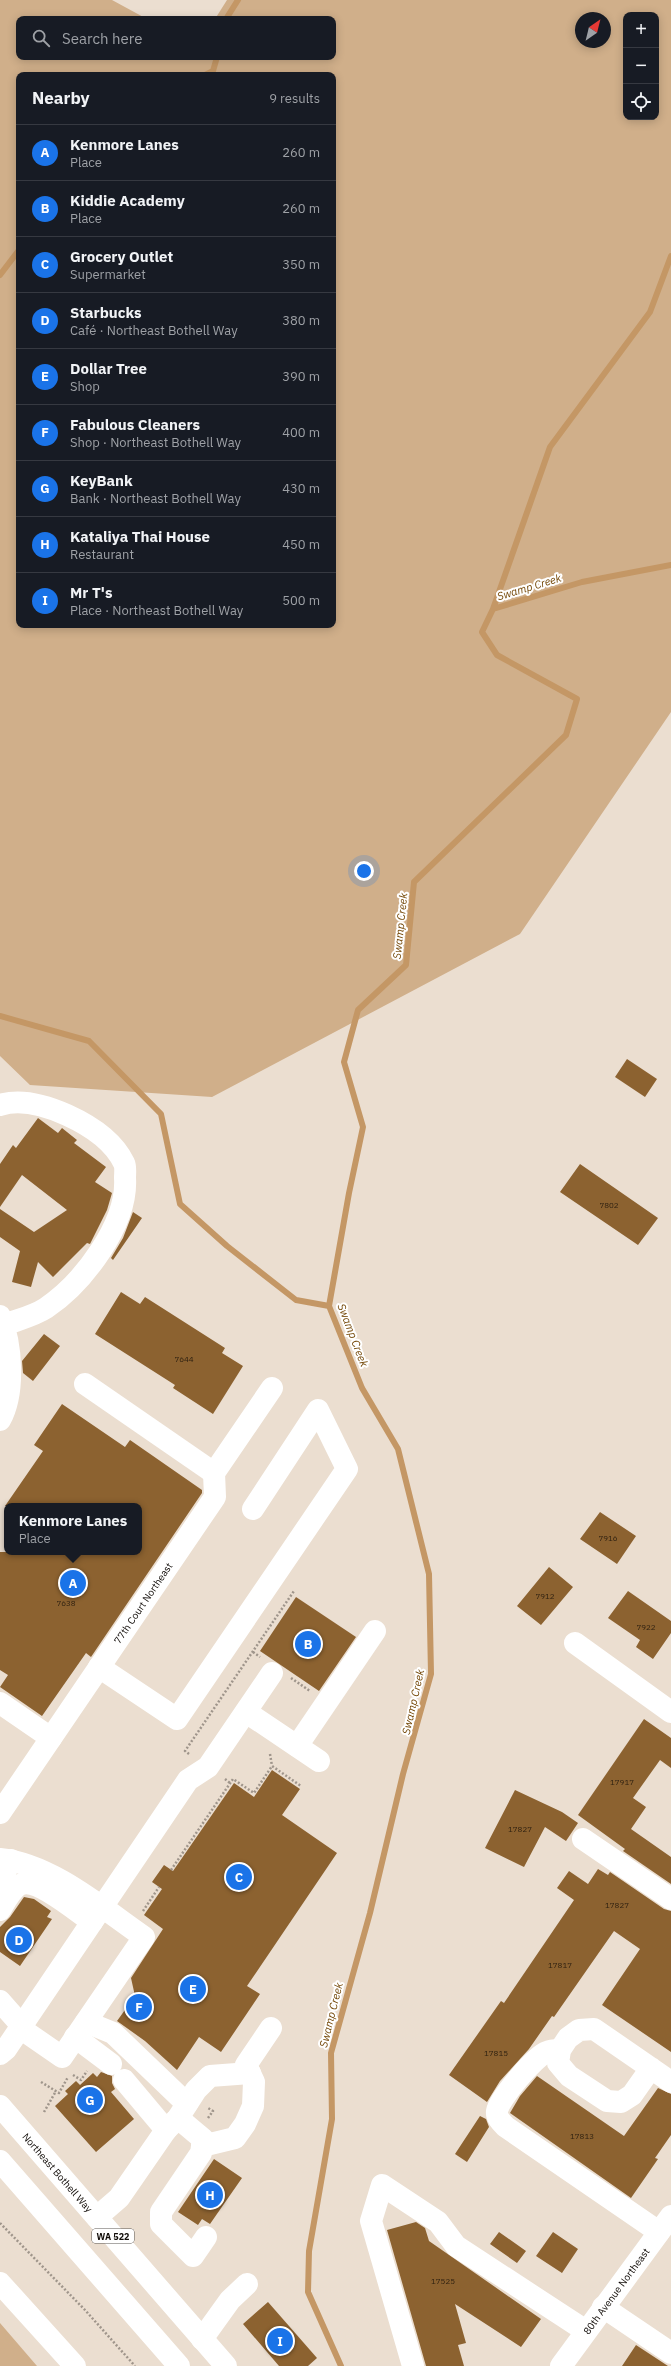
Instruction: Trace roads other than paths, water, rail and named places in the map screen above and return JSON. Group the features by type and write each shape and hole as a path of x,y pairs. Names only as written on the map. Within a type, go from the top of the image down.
{"street":[{"path":"0,1105 12,1101 50,1107 85,1124 111,1144 124,1164 126,1189 118,1222 91,1263 70,1289 45,1309 2,1320 11,1383 5,1410 0,1420"},
{"path":"85,1384 214,1473 272,1388"},
{"path":"99,1667 177,1719 347,1469 318,1410 253,1509"},
{"name":"77th Court Northeast","path":"0,1813 214,1496 214,1473"},
{"path":"297,1746 375,1631"},
{"path":"575,1643 671,1712"},
{"path":"0,2054 21,2027 188,1780 208,1767 272,1673"},
{"path":"0,1703 51,1738"},
{"path":"246,1712 319,1761"},
{"path":"583,1838 671,1899"},
{"path":"0,1882 5,1859 34,1867 59,1879 97,1915"},
{"path":"0,1910 13,1890 20,1885 34,1884 144,1937 62,2057 21,2027 0,2001"},
{"path":"202,2146 235,2138 245,2124 253,2106 254,2082 246,2065 271,2028"},
{"path":"651,2068 632,2095 620,2102 607,2101 569,2076 558,2063 560,2050 568,2038 579,2030 594,2029 651,2068 671,2082"},
{"path":"81,2030 118,2072 203,2139 201,2153 161,2212 161,2224 193,2256 206,2237"},
{"path":"81,2030 113,2033 177,2117"},
{"path":"560,2050 547,2052 539,2057 518,2080 501,2102 497,2112 498,2119 506,2127 667,2224"},
{"path":"97,2217 120,2198 196,2090 210,2076 250,2073"},
{"name":"Northeast Bothell Way","path":"0,2106 226,2366"},
{"path":"0,2161 179,2366"},
{"path":"413,2366 371,2221 382,2185 438,2222 456,2246 586,2331"},
{"name":"80th Avenue Northeast","path":"561,2366 603,2307 667,2224"},
{"path":"0,2283 75,2366"},
{"path":"202,2339 230,2300 248,2284"},
{"path":"603,2307 671,2353"}],"waterway":[{"path":"228,16 238,0"},
{"path":"211,72 213,71 216,60"},
{"path":"0,275 16,254"},
{"path":"493,609 550,447 650,312 671,256"},
{"name":"Swamp Creek","path":"341,2366 308,2292 309,2251 332,2119 331,2053 370,1913 403,1774 431,1674 429,1574 398,1449 362,1388 329,1306 349,1193 363,1127 344,1062 358,1010 406,965 414,882 566,735 577,699 497,655 482,632 493,609 582,582 671,565"},
{"path":"0,1016 89,1041 161,1114 180,1204 227,1246 296,1300 329,1306"}],"place":[{"name":"Kenmore Lanes","path":"73,1583"},
{"name":"Kiddie Academy","path":"308,1644"},
{"name":"Grocery Outlet","path":"239,1877"},
{"name":"Starbucks","path":"19,1940"},
{"name":"Dollar Tree","path":"193,1989"},
{"name":"Fabulous Cleaners","path":"139,2007"},
{"name":"KeyBank","path":"90,2100"},
{"name":"Kataliya Thai House","path":"210,2195"},
{"name":"Mr T's","path":"280,2341"}]}
